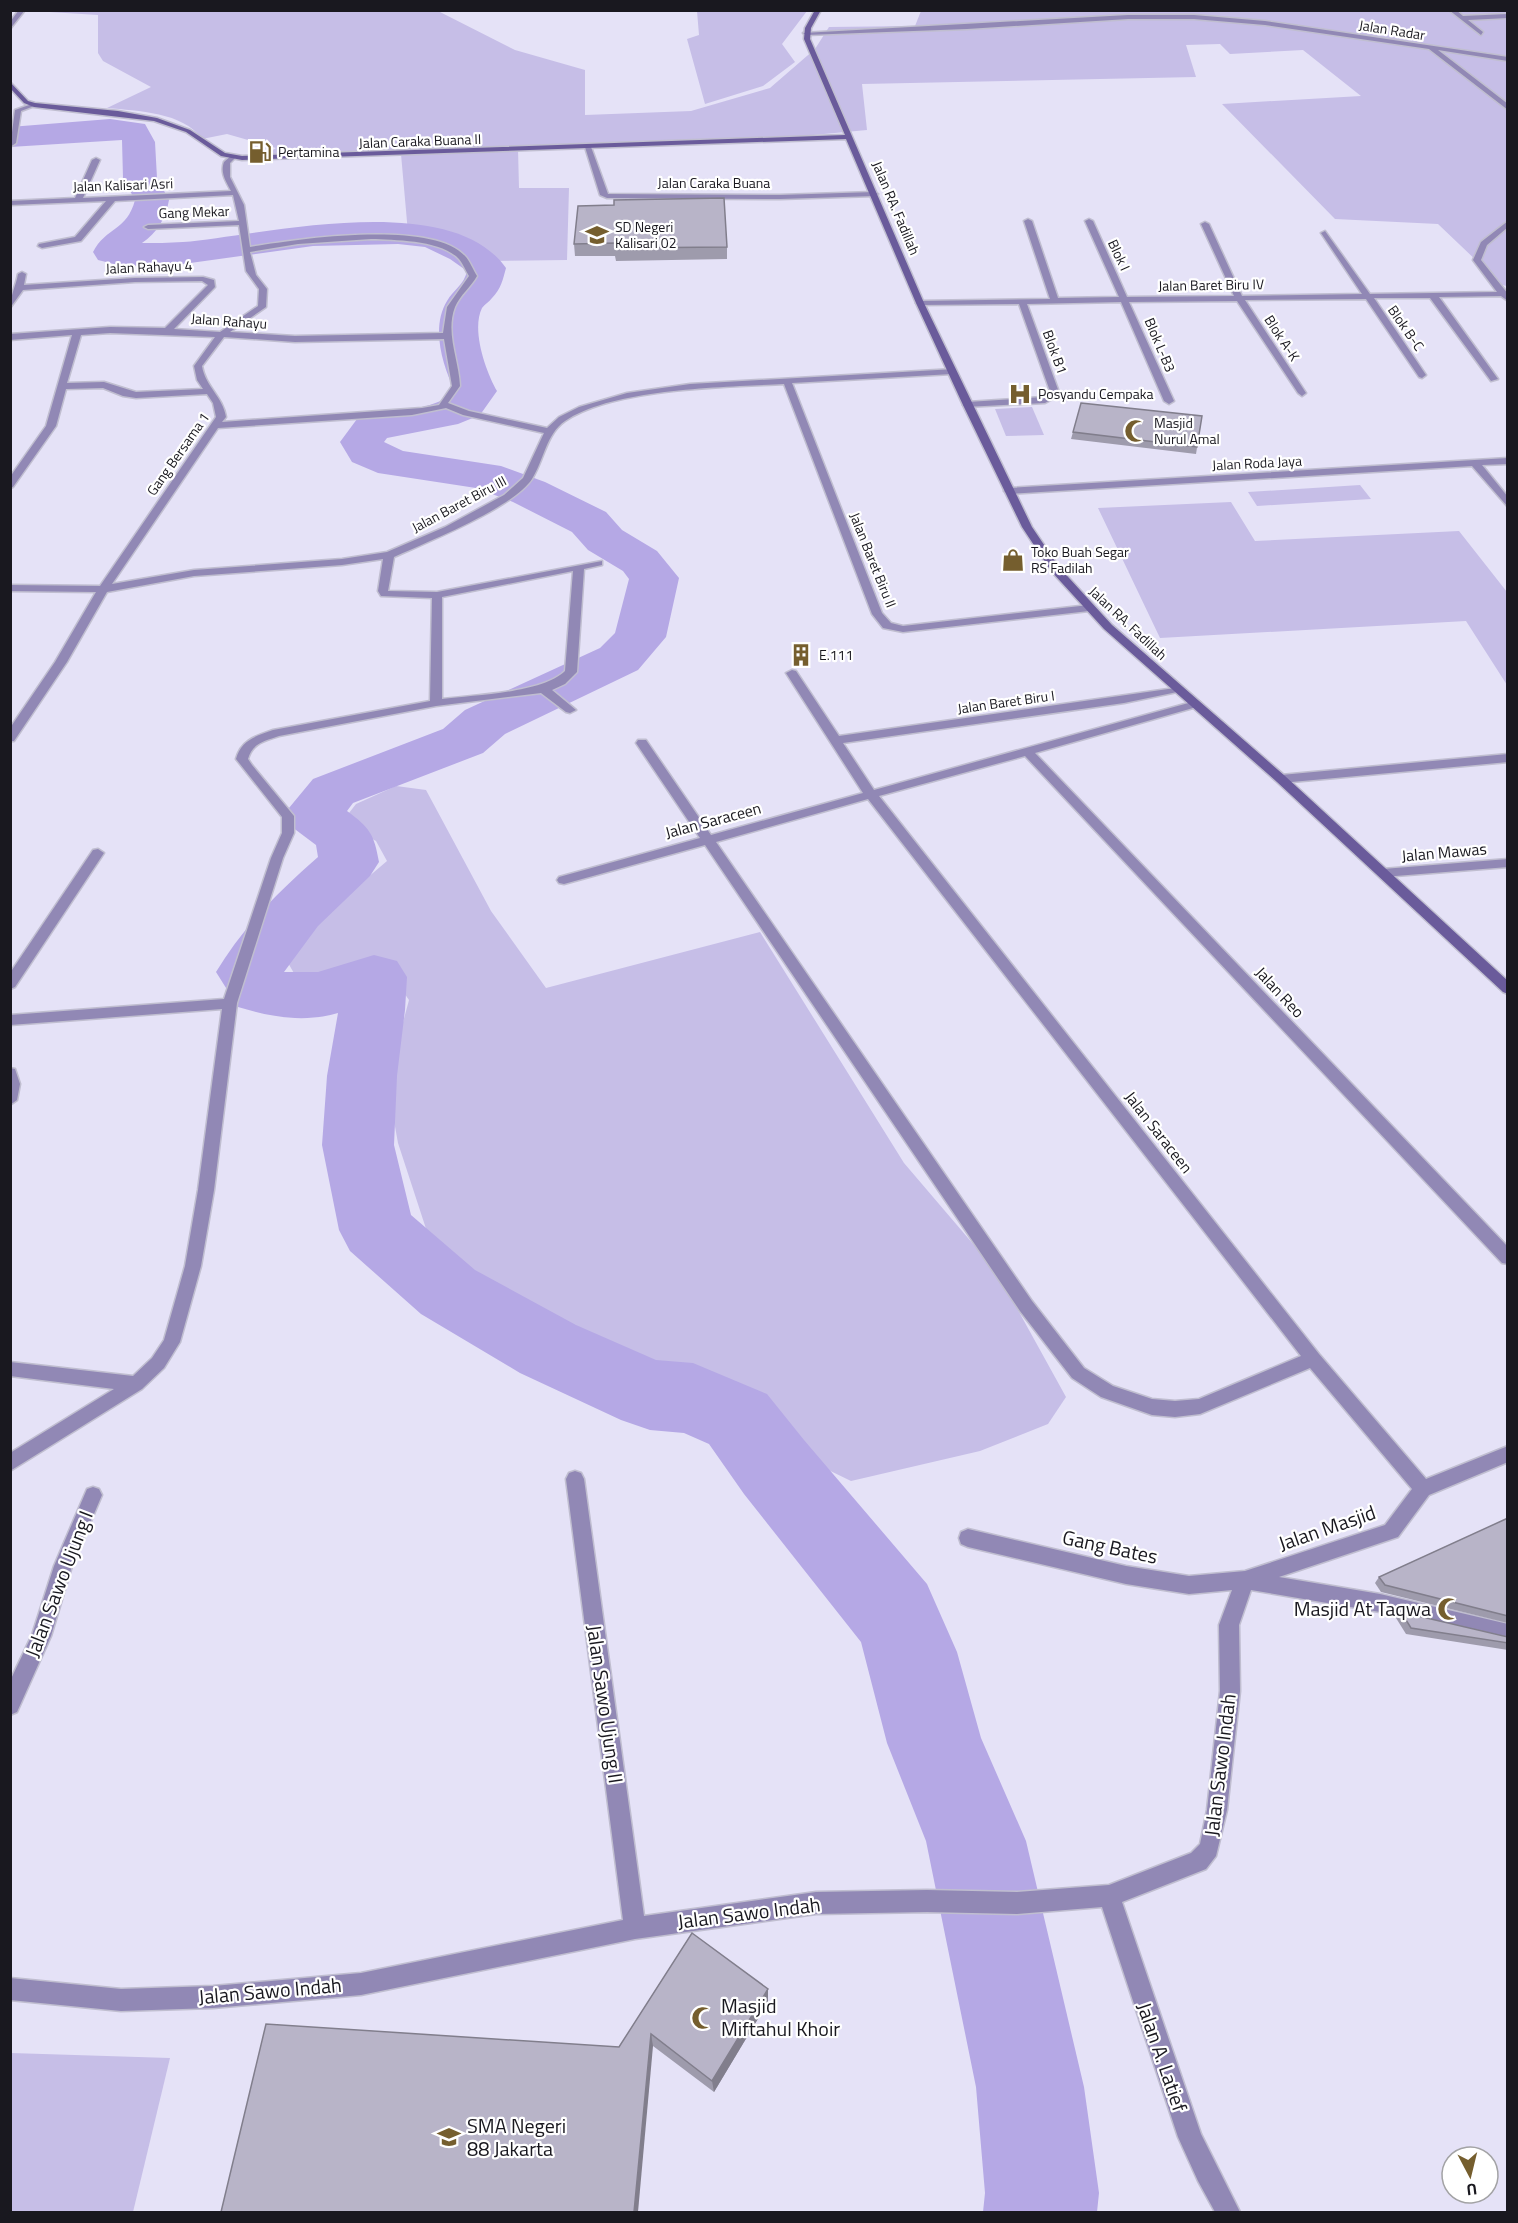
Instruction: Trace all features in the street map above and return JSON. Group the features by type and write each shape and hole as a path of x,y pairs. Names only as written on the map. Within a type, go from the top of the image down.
{"main road":[{"path":"806,33 818,10"},
{"name":"Jalan RA. Fadillah","path":"806,33 920,303 1009,491 1027,526 1055,569 1089,608 1281,779 1508,989"},
{"path":"10,84 26,102 34,105"},
{"name":"Jalan Caraka Buana II","path":"34,105 117,112 155,119 188,131 214,151 232,157 278,159 849,137"}],"street":[{"path":"10,27 22,10"},
{"path":"1452,10 1481,33"},
{"path":"1028,24 1042,15"},
{"path":"1462,18 1508,16"},
{"name":"Jalan Radar","path":"806,33 1028,24 1128,17 1219,18 1508,59"},
{"path":"1430,48 1508,108"},
{"path":"11,144 15,133 14,111 34,105"},
{"name":"Jalan Caraka Buana","path":"588,147 604,195 615,198 874,194"},
{"name":"Gang Mekar","path":"221,334 255,313 264,302 263,290 247,268 241,209 236,193 226,179 226,163 232,157"},
{"path":"78,200 96,160"},
{"name":"Jalan Kalisari Asri","path":"16,204 236,193"},
{"path":"42,246 78,239 112,198"},
{"path":"1028,220 1055,302"},
{"name":"Blok I","path":"1089,221 1126,300"},
{"name":"Gang Mekar","path":"148,227 241,223"},
{"path":"1505,297 1477,260 1477,255 1483,244 1508,223"},
{"name":"Blok A-K","path":"1205,224 1239,298 1302,393"},
{"name":"Blok B-C","path":"1325,233 1422,375"},
{"path":"246,247 323,237 391,237 438,245 466,263 473,276 469,286 451,308 446,336 456,386 444,401 447,408"},
{"path":"10,306 20,288 22,274"},
{"name":"Jalan Rahayu 4","path":"20,288 135,280 203,279 211,282 212,285 207,291 167,331"},
{"path":"1491,280 1508,280"},
{"path":"1432,294 1494,379"},
{"name":"Jalan Baret Biru IV","path":"920,303 1432,294 1505,297"},
{"name":"Blok L-B3","path":"1126,300 1169,401"},
{"name":"Blok B1","path":"968,405 1045,400 1054,395 1055,390 1022,302"},
{"name":"Jalan Rahayu","path":"10,337 110,330 318,340 446,336"},
{"path":"10,485 51,426 77,333"},
{"name":"Gang Bersama 1","path":"10,738 61,662 103,589 220,417 221,407 199,379 198,366 221,334"},
{"name":"Jalan Baret Biru III","path":"10,588 103,589 194,573 342,562 389,555 449,529 507,497 522,486 549,431 562,419 582,408 627,396 690,387 952,371"},
{"name":"Jalan Baret Biru II","path":"787,381 877,614 887,626 903,629 1089,608"},
{"path":"61,386 104,385 126,394 136,395 209,391"},
{"path":"214,426 262,425 358,415 414,413 447,408 549,431"},
{"name":"Jalan Roda Jaya","path":"1009,491 1508,461"},
{"path":"1475,463 1508,504"},
{"path":"389,555 383,591 385,594 437,595 598,563"},
{"path":"10,1463 136,1384 158,1364 172,1342 193,1266 206,1190 230,1003 277,858 288,833 290,820 242,759 244,752 255,740 277,733 436,704 546,691 561,682 571,672 579,567"},
{"path":"436,704 437,595"},
{"name":"Jalan Saraceen","path":"792,673 871,795 1314,1359 1423,1489"},
{"name":"Jalan Baret Biru I","path":"836,740 1124,700 1179,689"},
{"path":"546,691 570,710"},
{"name":"Jalan Saraceen","path":"564,880 1196,704"},
{"path":"642,743 1026,1306 1078,1373 1107,1392 1122,1398 1152,1407 1175,1409 1200,1406 1314,1359"},
{"name":"Jalan Reo","path":"1027,751 1508,1258"},
{"path":"1281,779 1508,758"},
{"path":"10,984 98,853"},
{"name":"Jalan Mawas","path":"1383,873 1508,863"},
{"path":"10,1020 230,1003"},
{"path":"10,1073 13,1084 10,1100"},
{"path":"10,1369 136,1384"},
{"name":"Jalan Masjid","path":"1245,1580 1390,1531 1423,1489 1508,1454"},
{"name":"Jalan Sawo Ujung II","path":"575,1479 635,1928"},
{"name":"Jalan Sawo Ujung I","path":"10,1705 40,1636 63,1566 93,1495"},
{"name":"Gang Bates","path":"968,1538 1126,1575 1189,1585 1245,1580"},
{"path":"1245,1580 1380,1603 1508,1634"},
{"name":"Jalan Sawo Indah","path":"10,1989 121,2000 213,1997 361,1984 635,1928 816,1903 927,1901 1017,1903 1109,1896 1198,1861 1209,1849 1217,1810 1230,1691 1228,1636 1245,1580"},
{"name":"Jalan A. Latief","path":"1109,1896 1190,2137 1227,2212"}],"shaded area":[{"path":"33,11 438,11 515,50 585,70 585,115 691,111 770,88 815,49 829,27 915,26 921,11 1507,11 1507,286 1502,285 1438,224 1335,219 1222,104 1361,96 1303,50 1230,54 1220,44 1186,45 1196,77 862,84 867,130 749,141 518,149 519,188 569,188 567,260 484,261 445,240 408,233 401,154 263,156 276,148 227,134 202,139 184,123 172,118 146,112 107,108 151,87 103,61 98,53 98,15"},
{"path":"697,11 807,11 782,44 795,62 763,86 705,104 687,39 699,35"},
{"path":"1032,407 1044,435 1006,436 995,409"},
{"path":"1360,485 1371,499 1257,506 1248,492"},
{"path":"1231,502 1255,541 1459,531 1507,592 1507,685 1466,621 1160,638 1098,508"},
{"path":"396,786 426,790 491,911 546,988 760,932 904,1163 997,1272 1066,1397 1048,1424 980,1451 851,1481 814,1463 775,1427 629,1356 489,1282 431,1244 398,1143 387,1082 409,1000 390,973 349,985 299,982 287,961 305,931 387,861 376,841 342,822 356,804"},
{"path":"11,2053 170,2058 133,2212 11,2212"}],"building":[{"path":"724,198 727,247 615,248 615,243 574,244 578,206 614,205 614,200"},
{"name":"Masjid Nurul Amal","path":"1081,403 1202,416 1197,447 1073,432"},
{"path":"1508,1518 1508,1616 1385,1585 1379,1577"},
{"path":"1401,1612 1508,1637 1508,1643 1411,1628"},
{"name":"SMA Negeri 88 Jakarta","path":"692,1933 768,1989 712,2081 651,2034 634,2212 221,2212 266,2024 619,2047"}],"waterway":[{"path":"10,137 110,129 134,131 140,146 140,178 152,200 142,224 116,244 111,252 122,255 183,253 313,235 398,233 438,239 463,251 487,268 482,286 466,302 460,322 459,334 464,360 476,391 465,406 443,415 372,428 362,442 368,453 394,463 485,476 529,492 589,522 605,540 640,561 654,578 640,637 619,659 485,722 463,741 333,791 313,814 345,838 349,862 296,911 249,972 261,991 287,995 321,995 374,977 372,1010 362,1076 358,1145 377,1230 448,1292 548,1349 650,1395 693,1398 738,1419 774,1467 895,1614 911,1652 935,1743 976,1841 1030,2087 1042,2193 1040,2212"}],"place":[{"name":"Pertamina","path":"260,152"},
{"name":"SD Negeri Kalisari 02","path":"597,235"},
{"name":"Posyandu Cempaka","path":"1020,394"},
{"name":"Masjid Nurul Amal","path":"1136,431"},
{"name":"Toko Buah Segar RS Fadilah","path":"1013,560"},
{"name":"E.111","path":"801,655"},
{"name":"Masjid At Taqwa","path":"1449,1609"},
{"name":"Masjid Miftahul Khoir","path":"703,2018"},
{"name":"SMA Negeri 88 Jakarta","path":"449,2137"}]}
